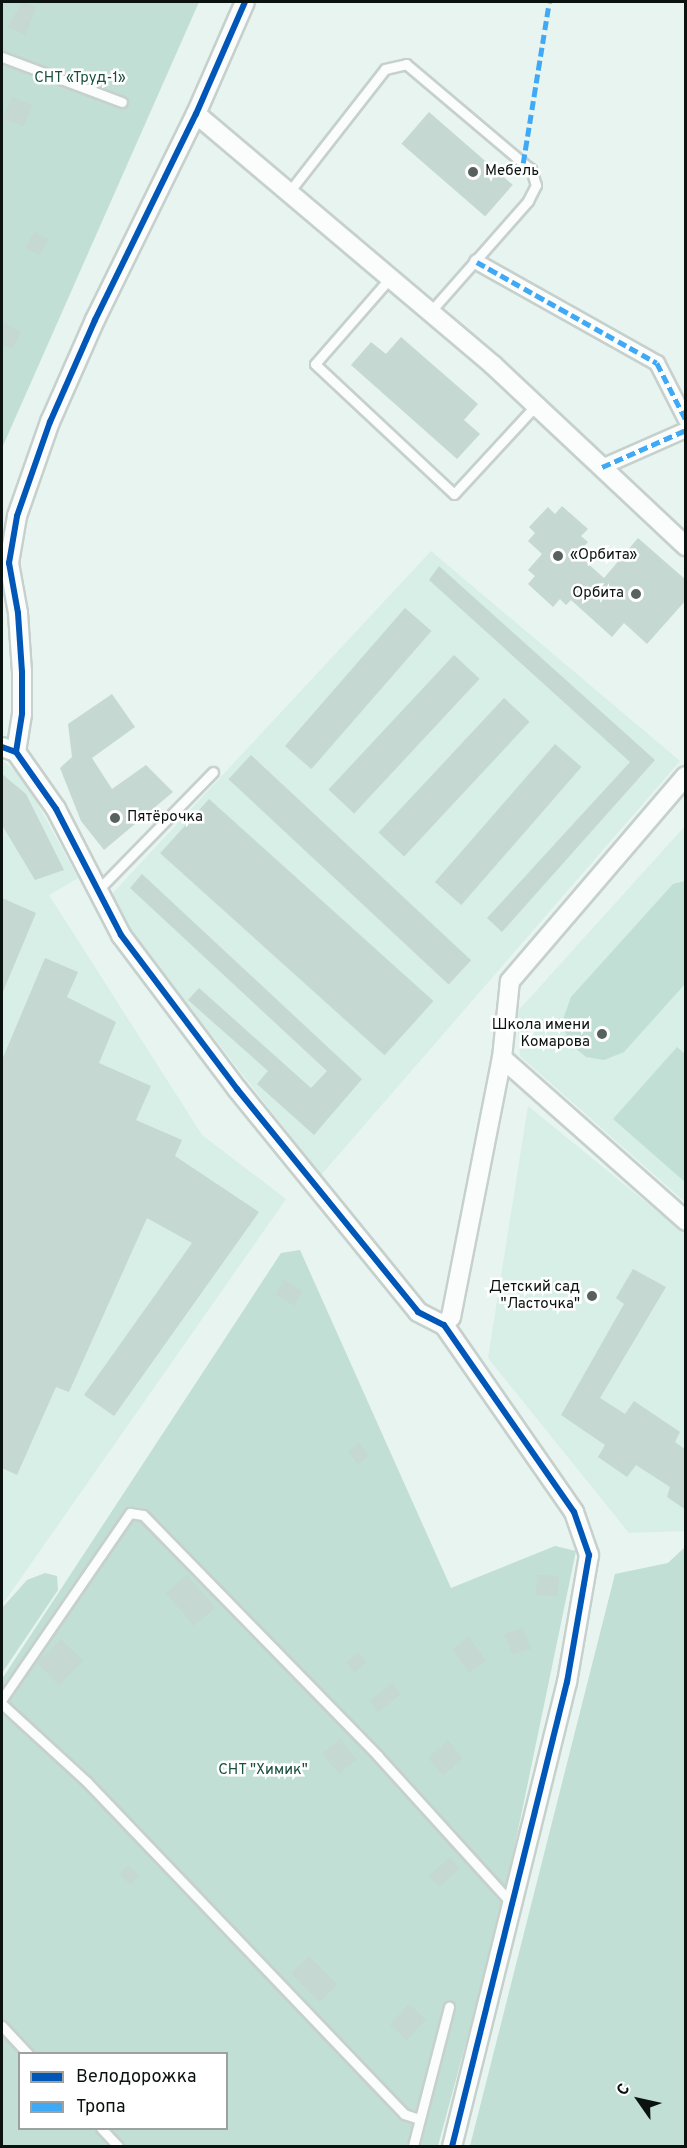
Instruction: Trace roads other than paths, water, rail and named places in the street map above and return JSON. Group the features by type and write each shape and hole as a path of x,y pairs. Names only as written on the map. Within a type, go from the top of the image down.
{"street":[{"path":"245,2 196,114 95,320 50,422 16,516 9,563 18,613 22,712 9,750 56,808 121,935 237,1089 418,1312 444,1325 574,1512 589,1555 567,1682 452,2146"},
{"path":"196,114 536,405 686,546"},
{"path":"477,262 657,363 686,420"},
{"path":"602,467 686,430"},
{"path":"444,1325 451,1317 502,1058 510,981 686,776"},
{"path":"502,1058 686,1221"}],"lane":[{"path":"2,57 122,102"},
{"path":"289,192 385,69 406,64 531,170 536,185 528,201 477,262 430,312"},
{"path":"390,278 315,364 454,494 536,405"},
{"path":"97,891 213,772"},
{"path":"2,1699 130,1513 143,1515 378,1756 512,1904"},
{"path":"2,1704 87,1782 404,2114 419,2119"},
{"path":"413,2146 449,2007"},
{"path":"2,2026 26,2052"},
{"path":"103,2130 118,2146"}],"place":[{"name":"Мебель","path":"473,172"},
{"name":"«Орбита»","path":"558,556"},
{"name":"Орбита","path":"636,594"},
{"name":"Пятёрочка","path":"115,818"},
{"name":"Школа имени Комарова","path":"602,1034"},
{"name":"Детский сад \"Ласточка\"","path":"592,1296"}],"park label":[{"name":"СНТ «Труд-1»","path":"80,79"},
{"name":"СНТ \"Химик\"","path":"263,1771"}]}
